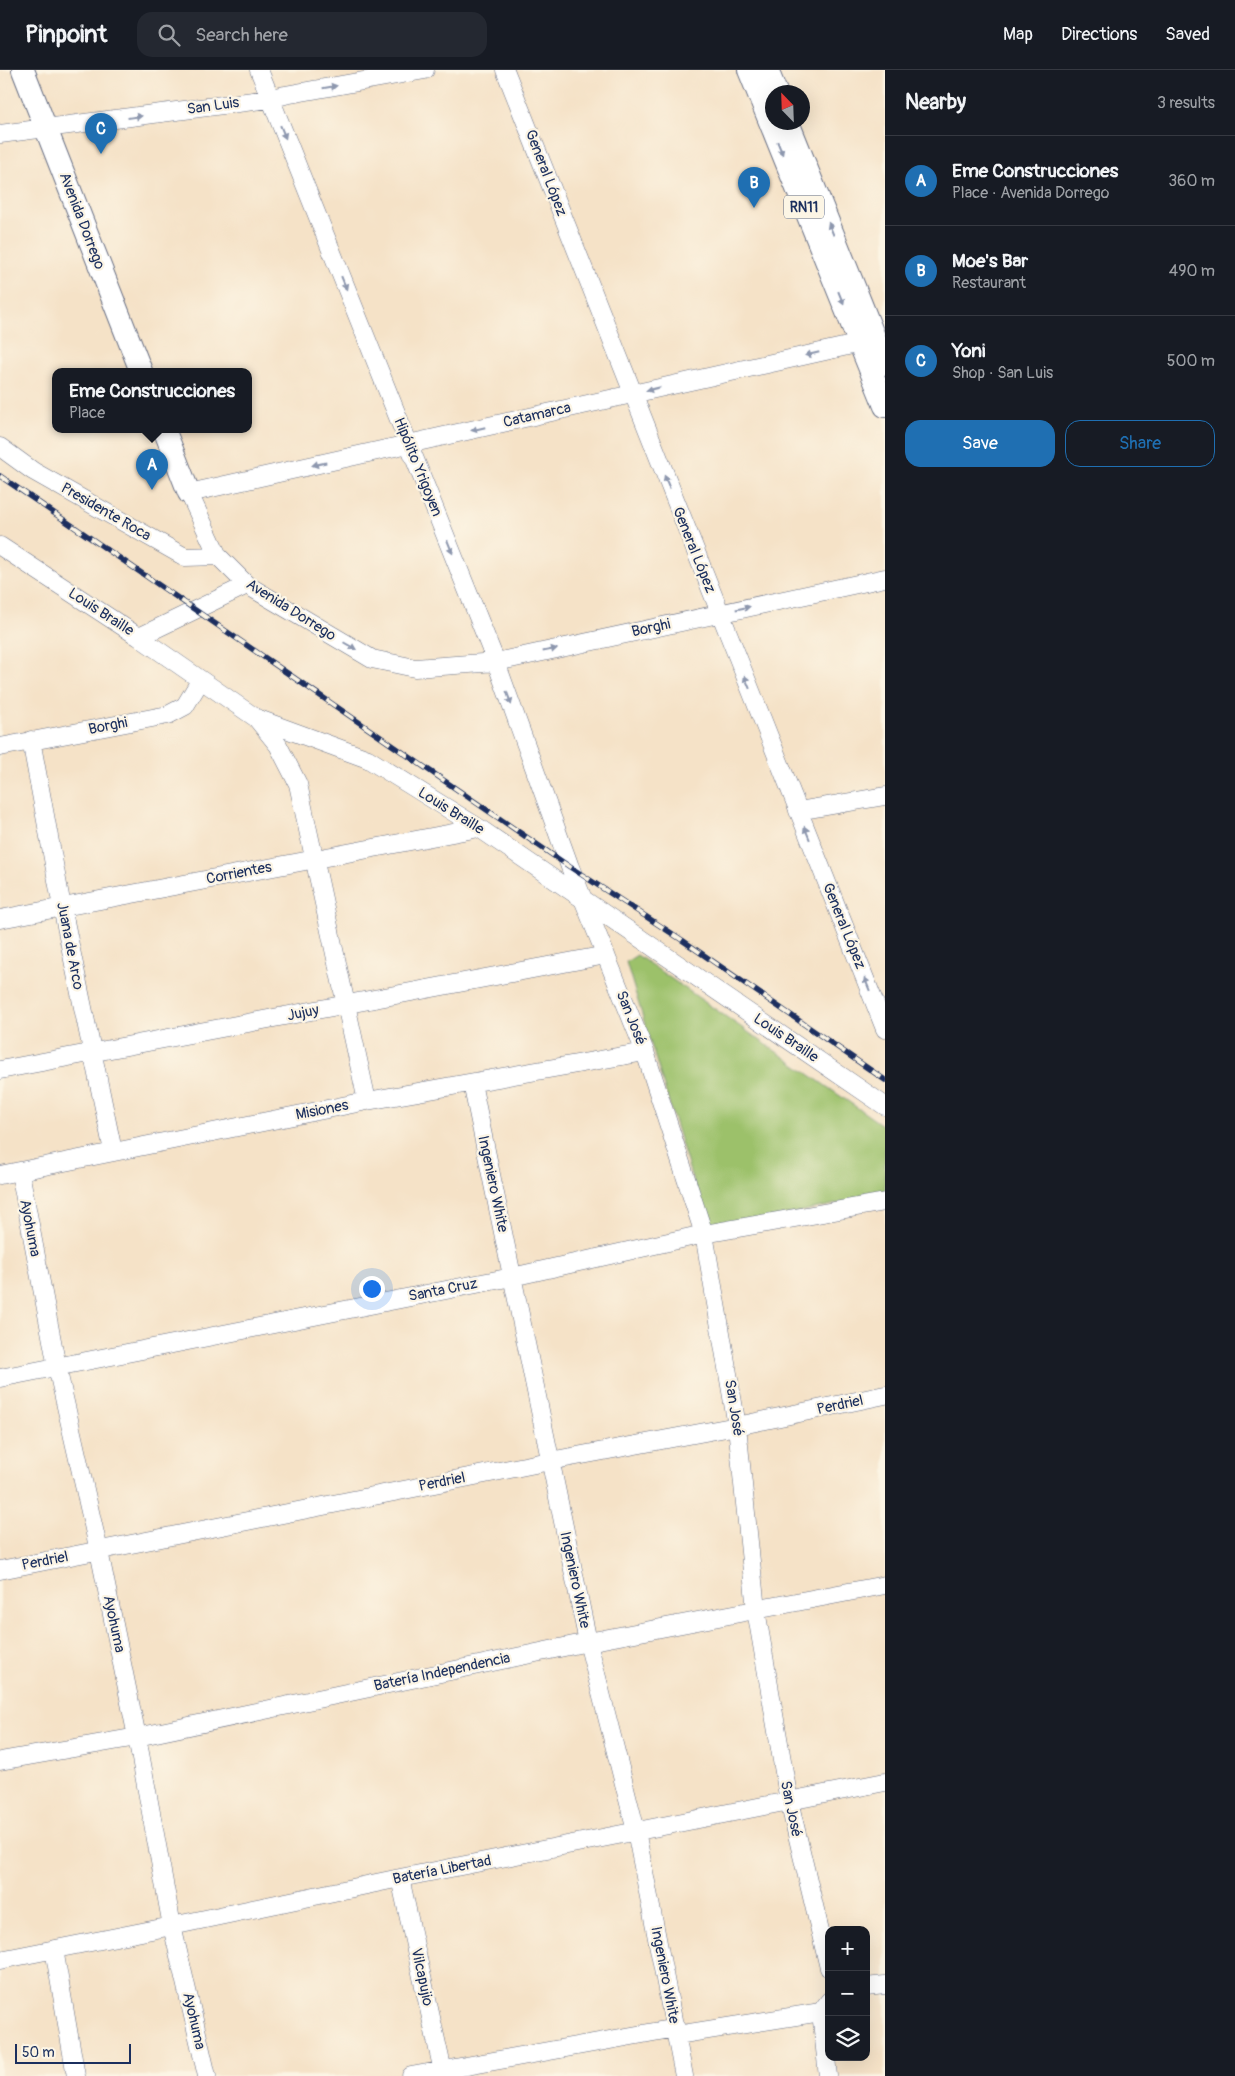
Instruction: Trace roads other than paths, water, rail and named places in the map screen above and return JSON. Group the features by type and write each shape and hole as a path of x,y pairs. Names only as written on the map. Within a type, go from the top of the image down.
{"main road":[{"name":"Avenida Dorrego","path":"23,70 140,368"},
{"name":"RN11","path":"749,70 885,364"},
{"path":"768,70 773,85"},
{"name":"RN11","path":"791,130 873,340 885,406"},
{"name":"Avenida Dorrego","path":"166,433 189,493"}],"street":[{"name":"Hipólito Yrigoyen","path":"259,70 496,662 570,866"},
{"name":"San Luis","path":"0,134 270,100 285,95 425,70"},
{"name":"General López","path":"505,70 885,1029"},
{"name":"Catamarca","path":"189,493 873,340"},
{"name":"Presidente Roca","path":"0,447 33,471 185,557 218,556"},
{"name":"Avenida Dorrego","path":"189,493 218,556 247,585 372,659 416,668"},
{"name":"Louis Braille","path":"0,546 139,637 256,718 368,759 479,828 885,1106"},
{"name":"Borghi","path":"416,668 496,662 885,578"},
{"path":"139,637 247,585"},
{"name":"Borghi","path":"0,748 31,740 168,715 185,706 200,681"},
{"path":"256,718 278,745 298,784 316,859 367,1101"},
{"name":"Juana de Arco","path":"31,740 91,1053 113,1151"},
{"path":"798,811 885,796"},
{"name":"Corrientes","path":"0,919 479,828"},
{"name":"San José","path":"570,866 645,1052 704,1234 738,1426 756,1610 789,1801 825,1951"},
{"name":"Jujuy","path":"0,1070 606,955"},
{"name":"Misiones","path":"0,1175 367,1101 645,1052"},
{"name":"Ingeniero White","path":"472,1083 588,1642 636,1831 684,2076"},
{"name":"Ayohuma","path":"20,1172 57,1367 99,1551 137,1737 172,1926 207,2076"},
{"name":"Santa Cruz","path":"0,1378 512,1276 704,1234 885,1202"},
{"name":"Perdriel","path":"0,1570 550,1461 738,1426 885,1395"},
{"name":"Batería Independencia","path":"0,1761 137,1737 588,1642 885,1585"},
{"name":"Batería Libertad","path":"0,1960 400,1878 885,1782"},
{"name":"Vilcapujio","path":"400,1878 443,2073"},
{"path":"54,1949 76,2076"},
{"path":"870,1987 885,1985"},
{"path":"411,2076 443,2073 676,2031 825,2007"},
{"path":"825,2016 828,2076"}],"railway":[{"path":"0,476 570,867 682,940 885,1080"}],"place":[{"name":"Yoni","path":"101,154"},
{"name":"Moe's Bar","path":"754,208"},
{"name":"Eme Construcciones","path":"152,490"}]}
